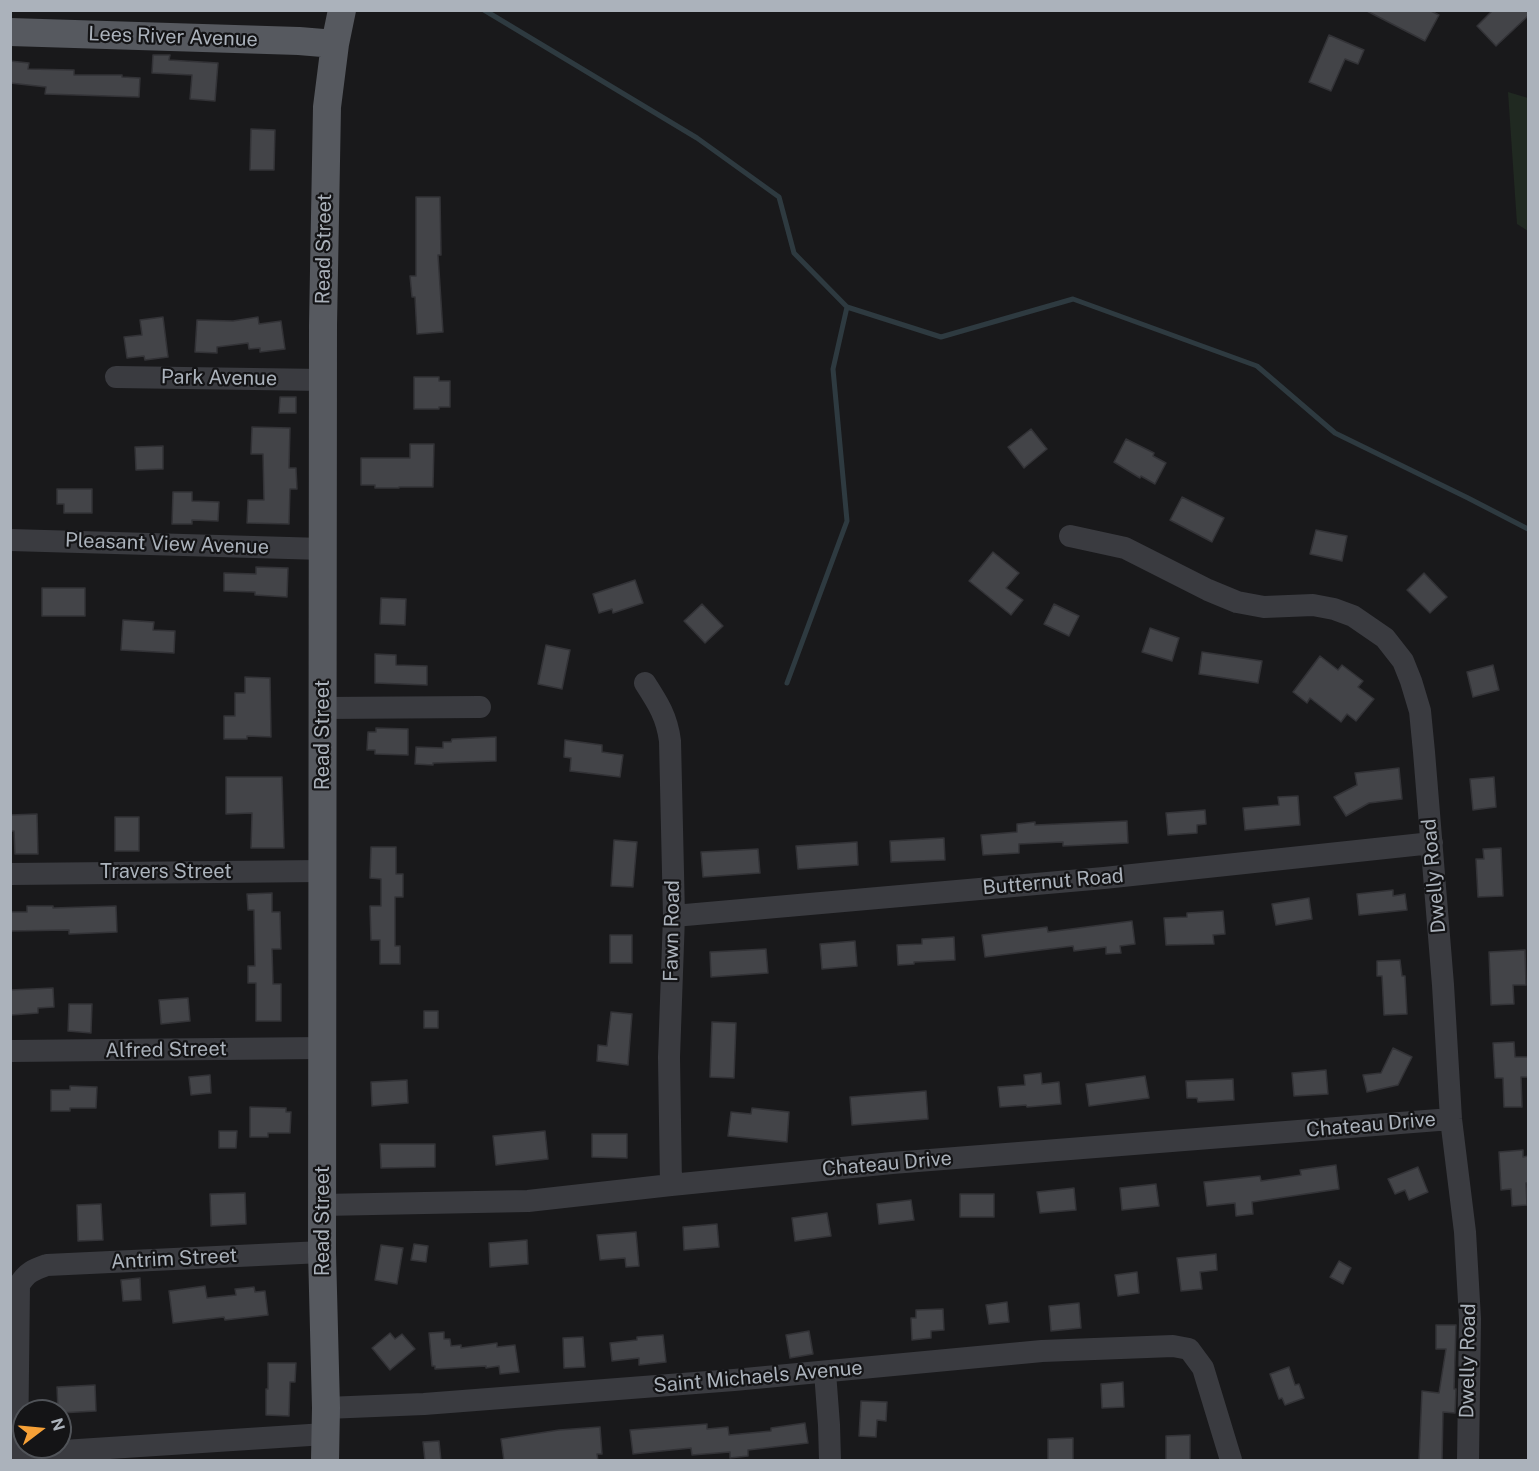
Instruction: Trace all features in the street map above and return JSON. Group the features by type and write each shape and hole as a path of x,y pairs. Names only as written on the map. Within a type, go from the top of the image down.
{"main road":[{"name":"Read Street","path":"326,1434 322,1252 323,314 327,107 342,10"},
{"name":"Lees River Avenue","path":"10,32 335,44"}],"street":[{"name":"Park Avenue","path":"116,377 323,380"},
{"name":"Dwelly Road","path":"1070,536 1125,548 1237,602 1264,607 1312,605 1334,609 1353,616 1385,638 1403,661 1412,681 1420,711 1443,985 1451,1119 1465,1232 1470,1308 1468,1461"},
{"name":"Pleasant View Avenue","path":"10,540 323,549"},
{"name":"Fawn Road","path":"645,683 662,709 668,725 670,741 674,916 669,1057 671,1185"},
{"path":"323,708 480,707"},
{"name":"Butternut Road","path":"674,916 1104,878 1432,843"},
{"name":"Travers Street","path":"10,874 322,871"},
{"name":"Alfred Street","path":"10,1051 322,1048"},
{"name":"Chateau Drive","path":"322,1205 528,1201 1007,1153 1451,1119"},
{"name":"Antrim Street","path":"17,1399 19,1285 34,1269 47,1266 322,1252"},
{"name":"Saint Michaels Avenue","path":"72,1453 326,1434 424,1404 825,1372 1042,1351 1173,1346 1189,1350 1203,1368 1231,1461"},
{"path":"825,1372 830,1461"}],"shaded area":[{"path":"1508,92 1528,98 1528,231 1517,224"}],"building":[{"path":"1365,10 1429,10 1439,15 1425,41"},
{"path":"1493,10 1528,10 1528,16 1496,46 1477,26"},
{"path":"1329,35 1364,50 1358,64 1345,59 1331,91 1309,82"},
{"path":"153,55 170,55 169,60 218,63 215,101 190,99 192,75 152,73"},
{"path":"10,61 29,63 28,69 74,70 74,75 122,75 122,77 140,78 139,97 45,94 46,87 10,83"},
{"path":"251,129 275,130 274,170 250,170"},
{"path":"416,197 440,197 441,255 438,255 443,332 417,334 415,297 412,297 410,276 416,276"},
{"path":"163,317 168,357 145,360 144,356 127,358 124,337 142,335 140,320"},
{"path":"258,317 259,324 281,321 285,349 260,352 260,348 249,349 248,343 217,347 217,353 195,352 197,320 233,321"},
{"path":"414,377 439,377 439,381 450,381 450,407 414,409"},
{"path":"280,397 296,397 296,413 279,413"},
{"path":"252,427 290,428 289,468 296,468 297,489 290,489 289,524 247,523 248,500 264,500 263,454 251,454"},
{"path":"1031,429 1047,449 1024,468 1008,447"},
{"path":"1126,439 1154,453 1153,456 1166,463 1155,484 1141,476 1140,478 1114,462"},
{"path":"410,444 434,444 433,487 375,488 375,485 361,485 361,458 410,458"},
{"path":"163,446 163,469 136,470 135,447"},
{"path":"57,489 92,489 92,513 64,513 64,504 57,504"},
{"path":"173,492 192,492 192,501 219,502 218,521 192,520 192,524 172,524"},
{"path":"1182,497 1224,518 1212,542 1170,520"},
{"path":"1316,530 1347,536 1342,561 1310,554"},
{"path":"993,552 1019,573 1006,588 1023,600 1011,615 969,581"},
{"path":"256,567 288,568 287,597 255,595 255,592 224,591 224,573 256,574"},
{"path":"1424,573 1447,597 1430,613 1407,590"},
{"path":"635,580 643,603 613,613 612,609 599,613 593,594"},
{"path":"42,588 85,588 85,616 42,616"},
{"path":"381,598 406,599 405,625 380,624"},
{"path":"702,604 723,626 705,643 684,621"},
{"path":"1054,604 1079,616 1069,636 1044,624"},
{"path":"123,620 154,622 153,630 175,631 174,653 121,650"},
{"path":"1150,628 1179,638 1172,661 1142,652"},
{"path":"546,645 570,650 562,689 538,684"},
{"path":"1202,652 1262,661 1258,683 1199,674"},
{"path":"375,654 396,655 396,665 427,666 427,685 375,683"},
{"path":"1320,656 1338,670 1342,665 1363,681 1358,687 1374,699 1356,721 1347,714 1341,722 1310,698 1307,703 1293,692"},
{"path":"1493,665 1499,690 1473,697 1467,672"},
{"path":"245,677 270,678 271,737 247,736 247,739 224,739 224,716 235,716 235,693 245,693"},
{"path":"376,728 408,729 408,755 375,754 375,750 367,750 368,732 376,732"},
{"path":"496,737 496,761 415,764 416,747 443,748 443,742 451,742 452,739"},
{"path":"565,740 602,745 602,752 623,755 620,777 570,771 571,758 564,757"},
{"path":"1399,768 1402,799 1369,803 1346,816 1334,797 1357,785 1355,773"},
{"path":"226,777 282,777 284,848 251,848 252,813 226,814"},
{"path":"1494,777 1496,807 1473,810 1470,779"},
{"path":"1298,796 1300,825 1245,830 1243,808 1279,805 1278,797"},
{"path":"1205,810 1206,824 1197,825 1197,833 1168,835 1166,813"},
{"path":"37,814 38,854 15,854 14,831 10,831 10,815"},
{"path":"115,817 139,817 139,851 115,851"},
{"path":"1127,821 1128,843 1063,846 1063,842 1019,844 1019,853 983,855 981,835 1017,832 1017,824"},
{"path":"944,838 945,860 891,862 890,841"},
{"path":"614,840 637,842 633,887 611,886"},
{"path":"857,842 858,865 798,869 796,846"},
{"path":"371,847 396,847 396,874 403,874 403,897 395,897 395,946 400,946 400,964 380,964 380,940 371,940 370,906 381,906 381,879 370,878"},
{"path":"1501,848 1503,896 1478,897 1476,859 1484,859 1483,849"},
{"path":"758,849 760,873 703,877 701,852"},
{"path":"1393,890 1393,896 1405,894 1407,910 1359,915 1357,894"},
{"path":"272,893 272,912 280,912 281,949 272,949 273,984 281,984 281,1021 256,1021 256,983 248,983 248,966 255,966 254,910 248,910 247,894"},
{"path":"1309,898 1312,919 1276,925 1272,904"},
{"path":"27,906 53,906 53,908 116,906 117,932 69,934 69,930 10,931 10,912 27,912"},
{"path":"1223,911 1225,934 1213,935 1214,944 1166,945 1164,918 1187,917 1187,913"},
{"path":"1132,921 1135,944 1120,946 1121,953 1106,954 1106,947 1074,951 1073,946 985,957 982,935 1047,927 1048,932"},
{"path":"610,935 632,935 632,963 610,963"},
{"path":"954,937 955,960 898,965 897,945 922,944 922,939"},
{"path":"855,941 857,966 822,969 820,944"},
{"path":"766,949 768,973 711,977 710,952"},
{"path":"1525,950 1526,985 1513,985 1514,1004 1491,1005 1489,952"},
{"path":"1400,960 1402,976 1405,976 1407,1014 1384,1015 1382,976 1377,976 1377,961"},
{"path":"53,988 54,1007 38,1008 38,1013 11,1015 10,990"},
{"path":"188,998 190,1021 161,1024 159,1000"},
{"path":"69,1004 92,1004 91,1033 68,1031"},
{"path":"424,1011 438,1011 438,1028 424,1028"},
{"path":"611,1012 632,1014 628,1065 597,1061 598,1045 607,1046"},
{"path":"712,1022 736,1023 734,1078 710,1077"},
{"path":"1514,1042 1515,1057 1528,1057 1528,1077 1521,1077 1522,1107 1504,1107 1503,1078 1495,1078 1493,1043"},
{"path":"1393,1048 1412,1057 1398,1085 1367,1092 1363,1075 1381,1073"},
{"path":"1326,1070 1328,1094 1294,1096 1292,1073"},
{"path":"1041,1073 1042,1084 1059,1082 1061,1104 1000,1107 998,1087 1025,1085 1024,1075"},
{"path":"210,1075 211,1093 191,1095 189,1077"},
{"path":"1145,1076 1149,1098 1089,1106 1086,1084"},
{"path":"1233,1079 1234,1100 1198,1102 1197,1098 1187,1098 1186,1081"},
{"path":"407,1080 408,1103 372,1106 371,1082"},
{"path":"70,1086 97,1087 96,1108 51,1111 51,1090 70,1090"},
{"path":"926,1091 928,1119 852,1125 850,1097"},
{"path":"250,1107 286,1108 286,1112 291,1112 290,1133 268,1133 268,1137 250,1137"},
{"path":"752,1108 789,1112 787,1142 728,1136 731,1112 751,1114"},
{"path":"219,1131 237,1131 236,1148 219,1148"},
{"path":"545,1131 548,1159 496,1165 493,1136"},
{"path":"592,1134 627,1134 627,1158 592,1157"},
{"path":"380,1144 435,1144 435,1167 381,1168"},
{"path":"1523,1150 1523,1157 1528,1156 1527,1205 1512,1206 1511,1189 1501,1190 1499,1152"},
{"path":"1336,1165 1339,1189 1252,1202 1253,1214 1236,1216 1235,1203 1207,1206 1204,1182 1260,1176 1261,1181 1301,1175 1300,1170"},
{"path":"1418,1167 1428,1192 1409,1200 1405,1190 1395,1194 1388,1179"},
{"path":"1156,1184 1159,1206 1122,1210 1120,1188"},
{"path":"1074,1188 1076,1210 1040,1213 1037,1192"},
{"path":"245,1193 246,1224 211,1226 210,1194"},
{"path":"960,1194 994,1194 994,1217 960,1217"},
{"path":"911,1200 914,1220 879,1224 877,1204"},
{"path":"101,1204 103,1240 78,1241 77,1205"},
{"path":"827,1213 831,1236 795,1241 792,1218"},
{"path":"717,1224 719,1247 684,1250 683,1227"},
{"path":"636,1232 639,1266 626,1267 625,1258 600,1260 597,1235"},
{"path":"527,1240 528,1264 490,1267 489,1243"},
{"path":"414,1244 428,1246 426,1262 411,1260"},
{"path":"381,1245 403,1248 397,1284 375,1280"},
{"path":"1216,1254 1217,1270 1200,1272 1202,1289 1181,1291 1177,1258"},
{"path":"1339,1261 1351,1268 1343,1284 1330,1277"},
{"path":"1137,1272 1139,1293 1118,1296 1115,1275"},
{"path":"140,1278 141,1300 123,1301 121,1280"},
{"path":"205,1286 207,1298 236,1295 235,1289 254,1287 255,1292 265,1291 268,1315 173,1323 169,1291"},
{"path":"1007,1302 1009,1322 989,1324 986,1305"},
{"path":"1079,1303 1081,1328 1051,1331 1049,1306"},
{"path":"943,1309 944,1330 931,1331 931,1338 912,1340 911,1318 916,1318 916,1310"},
{"path":"1436,1325 1456,1325 1455,1413 1443,1412 1442,1461 1419,1461 1422,1391 1439,1393 1446,1349 1436,1349"},
{"path":"809,1331 813,1354 790,1358 786,1335"},
{"path":"444,1332 444,1339 450,1339 451,1346 461,1345 461,1348 497,1343 497,1347 515,1345 519,1372 500,1374 499,1366 435,1369 435,1366 432,1366 429,1333"},
{"path":"390,1333 395,1339 402,1334 415,1349 390,1370 372,1348"},
{"path":"663,1335 666,1362 639,1365 639,1358 612,1361 610,1343 637,1340 637,1337"},
{"path":"583,1337 585,1367 564,1368 563,1338"},
{"path":"268,1363 296,1363 295,1382 290,1382 289,1416 266,1415"},
{"path":"1289,1367 1295,1385 1299,1384 1304,1398 1285,1405 1282,1398 1279,1399 1270,1374"},
{"path":"1123,1382 1124,1407 1102,1408 1101,1384"},
{"path":"95,1385 96,1411 72,1412 72,1399 58,1399 57,1387"},
{"path":"861,1401 887,1402 886,1421 877,1420 876,1437 859,1436"},
{"path":"805,1423 808,1443 748,1450 748,1456 730,1458 730,1452 692,1455 691,1448 633,1454 630,1430 707,1424 707,1429 728,1427 729,1435 771,1431 771,1428"},
{"path":"600,1427 602,1454 597,1454 598,1461 504,1461 501,1439 559,1430"},
{"path":"1190,1435 1190,1461 1166,1461 1166,1436"},
{"path":"1073,1438 1073,1461 1048,1461 1048,1439"},
{"path":"439,1441 441,1461 425,1461 423,1442"}],"waterway":[{"path":"484,10 697,138 779,197 794,253 847,307 941,337 1073,299 1257,366 1335,433 1528,529"},
{"path":"787,683 847,521 833,369 847,307"}]}
